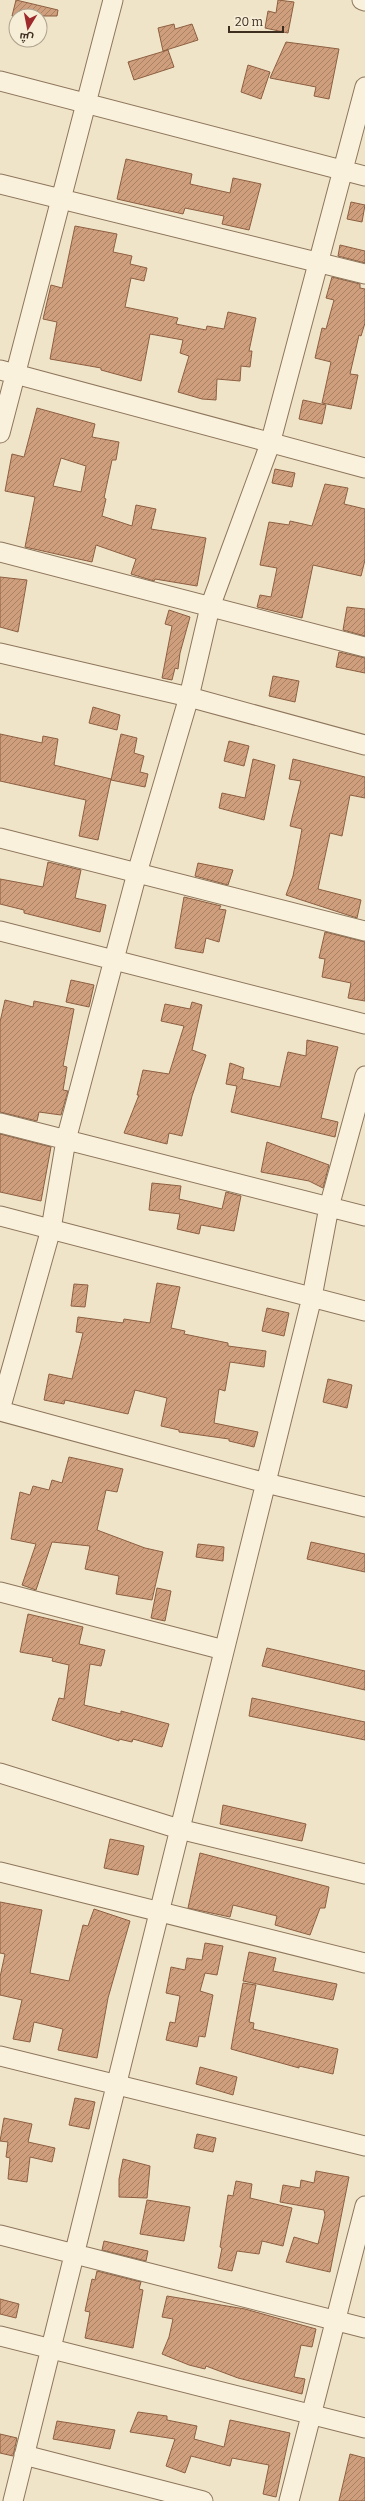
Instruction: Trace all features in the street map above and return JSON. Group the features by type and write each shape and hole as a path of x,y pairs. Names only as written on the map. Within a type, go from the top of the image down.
{"street":[{"path":"0,433 7,372 62,200 113,0"},
{"path":"0,81 365,176"},
{"path":"365,87 320,262 270,444 210,607 189,697 137,873 115,961 66,1140 51,1229 0,1410 266,1483 365,1507"},
{"path":"0,184 365,274"},
{"path":"7,372 270,444 365,468"},
{"path":"0,552 365,647"},
{"path":"0,653 189,697 365,745"},
{"path":"0,838 365,931"},
{"path":"0,931 365,1024"},
{"path":"13,2501 49,2348 312,1297 329,1207 365,1076"},
{"path":"0,1123 365,1216"},
{"path":"0,1216 365,1311"},
{"path":"0,1592 224,1650"},
{"path":"0,1773 179,1829 365,1874"},
{"path":"0,1872 365,1963"},
{"path":"0,2056 116,2083 365,2146"},
{"path":"289,2501 365,2206"},
{"path":"0,2235 365,2328"},
{"path":"0,2336 365,2428"},
{"path":"24,2454 203,2501"}],"building":[{"path":"16,0 58,10 57,16 48,16 48,8 14,8"},
{"path":"278,0 294,2 288,33 265,28 268,11 276,13"},
{"path":"174,24 175,29 192,24 198,40 163,51 158,28"},
{"path":"286,42 339,49 329,99 314,96 316,87 270,78"},
{"path":"168,50 174,67 134,80 128,62"},
{"path":"248,65 270,72 261,99 241,92"},
{"path":"126,159 192,174 190,184 230,193 233,178 261,184 249,230 222,224 224,216 185,208 183,214 117,199"},
{"path":"351,202 365,205 362,222 347,219"},
{"path":"75,226 117,234 113,252 132,256 130,264 147,268 144,281 131,278 125,307 178,318 176,324 206,330 207,326 224,329 228,312 256,318 249,351 252,351 250,367 241,366 240,381 217,379 216,400 202,399 178,392 189,356 180,353 183,340 150,334 141,381 101,370 101,368 50,359 57,322 43,319 51,285 62,288"},
{"path":"340,245 365,251 365,263 338,256"},
{"path":"332,277 360,284 360,288 365,289 365,323 361,336 359,335 350,374 358,375 351,409 322,403 331,362 315,358 322,328 326,329 334,300 326,298"},
{"path":"303,400 326,405 322,424 299,419"},
{"path":"37,408 95,424 92,437 119,442 116,460 112,460 102,516 132,526 136,505 156,509 151,529 206,538 197,586 155,579 154,581 131,574 136,559 96,545 92,562 25,547 35,497 5,491 12,454 24,457","holes":["61,458 86,466 81,492 53,486"]},
{"path":"275,469 295,473 292,487 272,483"},
{"path":"325,484 348,488 344,504 365,509 365,560 361,576 313,565 302,618 257,607 260,595 271,597 277,568 260,565 269,522 289,525 290,521 312,526"},
{"path":"0,577 27,580 18,632 0,627"},
{"path":"347,607 365,609 365,636 343,630"},
{"path":"169,610 190,617 180,653 178,669 175,668 172,680 162,678 172,626 165,624"},
{"path":"339,652 365,658 365,673 336,667"},
{"path":"273,676 299,681 295,702 269,696"},
{"path":"93,707 120,715 117,730 89,723"},
{"path":"0,734 42,743 43,736 58,739 54,765 111,779 98,840 79,836 86,800 0,781"},
{"path":"121,734 137,738 134,753 144,756 140,772 148,774 145,787 111,780"},
{"path":"229,741 249,746 244,766 224,761"},
{"path":"253,759 275,765 264,820 219,808 222,793 245,798"},
{"path":"293,759 365,777 365,798 350,795 342,836 330,833 318,889 361,900 357,918 286,895 293,876 302,829 290,826 301,781 289,779"},
{"path":"48,862 81,870 75,898 106,905 100,932 24,913 24,910 0,904 0,879 43,887"},
{"path":"198,863 233,870 228,885 195,876"},
{"path":"184,897 221,906 219,909 226,910 219,942 206,938 203,953 175,948"},
{"path":"325,932 365,942 365,1001 348,998 351,983 322,977 325,959 319,958"},
{"path":"71,980 94,985 89,1007 66,1002"},
{"path":"5,1000 33,1007 34,1001 74,1009 63,1066 67,1067 63,1090 68,1091 61,1115 39,1112 37,1121 0,1112 0,1022"},
{"path":"192,1002 202,1005 192,1050 206,1055 192,1096 182,1136 169,1133 167,1144 124,1133 139,1095 137,1095 143,1070 169,1074 184,1026 161,1021 165,1004 190,1009"},
{"path":"307,1040 338,1047 321,1118 338,1122 335,1137 231,1112 237,1086 226,1084 230,1063 244,1068 242,1079 280,1087 288,1052 306,1056"},
{"path":"0,1134 51,1147 41,1201 0,1192"},
{"path":"267,1142 329,1165 323,1188 309,1181 261,1172"},
{"path":"152,1183 181,1186 179,1199 222,1209 226,1192 241,1196 234,1231 201,1225 199,1234 177,1229 180,1214 149,1210"},
{"path":"157,1283 180,1287 171,1328 185,1331 184,1334 228,1343 228,1346 266,1351 264,1367 230,1362 225,1391 219,1389 214,1423 258,1432 254,1447 229,1441 229,1439 179,1432 179,1430 161,1426 167,1398 135,1390 128,1414 65,1400 64,1404 44,1400 49,1374 72,1379 83,1333 76,1332 78,1317 123,1323 124,1319 150,1323"},
{"path":"74,1284 88,1285 85,1307 71,1306"},
{"path":"267,1308 289,1313 284,1336 262,1331"},
{"path":"328,1379 352,1385 347,1408 323,1402"},
{"path":"69,1457 123,1469 117,1492 106,1490 97,1530 145,1548 163,1552 152,1600 116,1594 119,1576 85,1569 90,1546 52,1542 36,1590 22,1585 36,1544 11,1539 20,1492 30,1495 33,1486 49,1490 52,1480 62,1483"},
{"path":"311,1542 365,1554 365,1572 307,1559"},
{"path":"198,1544 224,1547 223,1561 196,1557"},
{"path":"157,1588 171,1591 165,1621 151,1618"},
{"path":"28,1614 83,1627 79,1644 105,1650 101,1666 90,1664 84,1705 121,1714 121,1711 169,1724 162,1747 133,1739 132,1742 119,1739 119,1741 52,1720 59,1698 64,1699 69,1665 52,1661 53,1658 20,1652"},
{"path":"267,1648 365,1671 365,1690 262,1666"},
{"path":"252,1698 365,1722 365,1740 249,1716"},
{"path":"223,1805 306,1824 302,1841 220,1824"},
{"path":"110,1839 144,1846 138,1875 104,1868"},
{"path":"200,1853 329,1887 325,1908 320,1908 310,1935 275,1925 277,1916 233,1905 230,1917 188,1908"},
{"path":"0,1902 42,1910 30,1973 69,1981 83,1925 88,1926 94,1909 130,1921 108,1998 97,2058 58,2050 63,2029 34,2022 30,2042 13,2039 22,2000 0,1995 0,1977 5,1954 0,1953"},
{"path":"205,1943 223,1946 217,1975 205,1973 200,1991 213,1995 205,2037 199,2036 197,2047 166,2040 170,2022 175,2023 180,1996 166,1993 171,1967 185,1970 187,1958 202,1960"},
{"path":"249,1952 276,1958 273,1971 337,1984 333,2000 243,1981"},
{"path":"243,1983 256,1985 249,2022 254,2023 253,2029 338,2049 333,2074 299,2066 299,2068 231,2049"},
{"path":"200,2067 237,2077 233,2095 196,2084"},
{"path":"75,2098 95,2102 89,2129 69,2125"},
{"path":"4,2118 32,2124 28,2142 55,2148 52,2162 30,2157 27,2182 8,2179 10,2158 6,2157 8,2142 0,2141"},
{"path":"197,2134 216,2138 213,2152 194,2148"},
{"path":"123,2159 150,2166 147,2198 119,2197 119,2179"},
{"path":"316,2171 349,2177 330,2272 286,2262 294,2237 318,2244 325,2215 324,2210 280,2202 283,2185 300,2188 301,2180 314,2183"},
{"path":"236,2181 252,2184 250,2198 292,2208 283,2246 262,2241 259,2254 237,2251 232,2271 218,2268 222,2248 220,2247 228,2195 233,2196"},
{"path":"147,2200 190,2207 184,2241 140,2234"},
{"path":"104,2241 148,2251 146,2261 102,2250"},
{"path":"97,2271 141,2282 139,2289 143,2290 133,2348 85,2338 90,2312 85,2311 92,2279 95,2280"},
{"path":"167,2296 245,2309 316,2329 312,2347 301,2345 294,2377 305,2379 302,2394 238,2378 206,2366 205,2369 189,2365 162,2354 169,2337 173,2319 162,2317"},
{"path":"0,2299 19,2304 16,2318 0,2314"},
{"path":"138,2412 167,2416 167,2420 197,2426 194,2439 224,2447 230,2420 290,2433 276,2497 263,2494 269,2465 232,2458 230,2466 191,2456 185,2473 166,2466 175,2439 130,2432"},
{"path":"57,2421 115,2430 110,2449 53,2439"},
{"path":"0,2434 17,2438 13,2456 0,2453"},
{"path":"350,2454 365,2458 365,2501 339,2501"}]}
